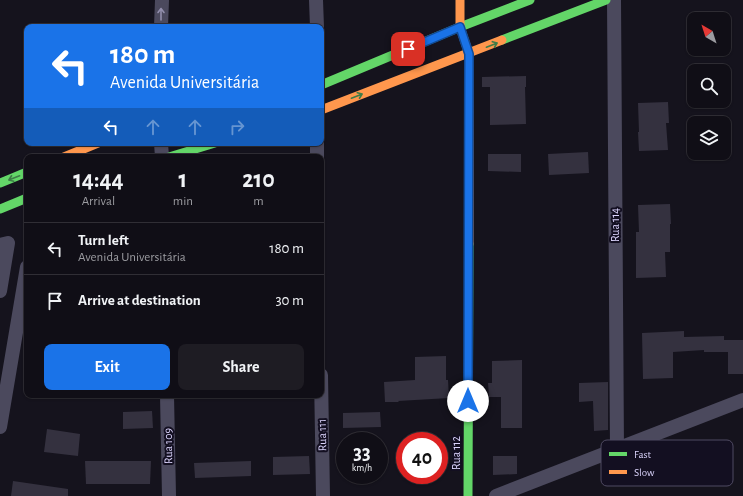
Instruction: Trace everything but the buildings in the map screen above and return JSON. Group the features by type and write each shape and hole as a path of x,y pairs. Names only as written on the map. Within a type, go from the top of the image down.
{"street":[{"path":"161,24 162,0"},
{"path":"316,0 316,24"},
{"name":"Rua 112","path":"460,0 460,27 469,54 468,496"},
{"path":"324,83 530,0"},
{"path":"324,109 606,0"},
{"name":"Rua 114","path":"614,0 617,440"},
{"path":"73,154 96,146"},
{"path":"179,154 205,146"},
{"path":"0,183 24,173"},
{"path":"0,209 24,199"},
{"path":"0,291 4,244"},
{"path":"0,427 24,285"},
{"name":"Rua 109","path":"167,398 169,496"},
{"name":"Rua 111","path":"321,398 323,496"},
{"path":"640,440 743,400"},
{"path":"496,496 601,455"}],"traffic: fast":[{"path":"324,84 460,27 530,0"},
{"path":"502,40 606,0"},
{"path":"179,154 205,146"},
{"path":"0,183 24,173"},
{"path":"0,209 24,199"},
{"path":"468,496 469,244"}],"traffic: slow":[{"path":"460,0 460,27 469,54 469,244"},
{"path":"324,109 502,40"},
{"path":"71,154 91,146"}],"route":[{"path":"408,49 460,27 469,54 468,401"}]}
